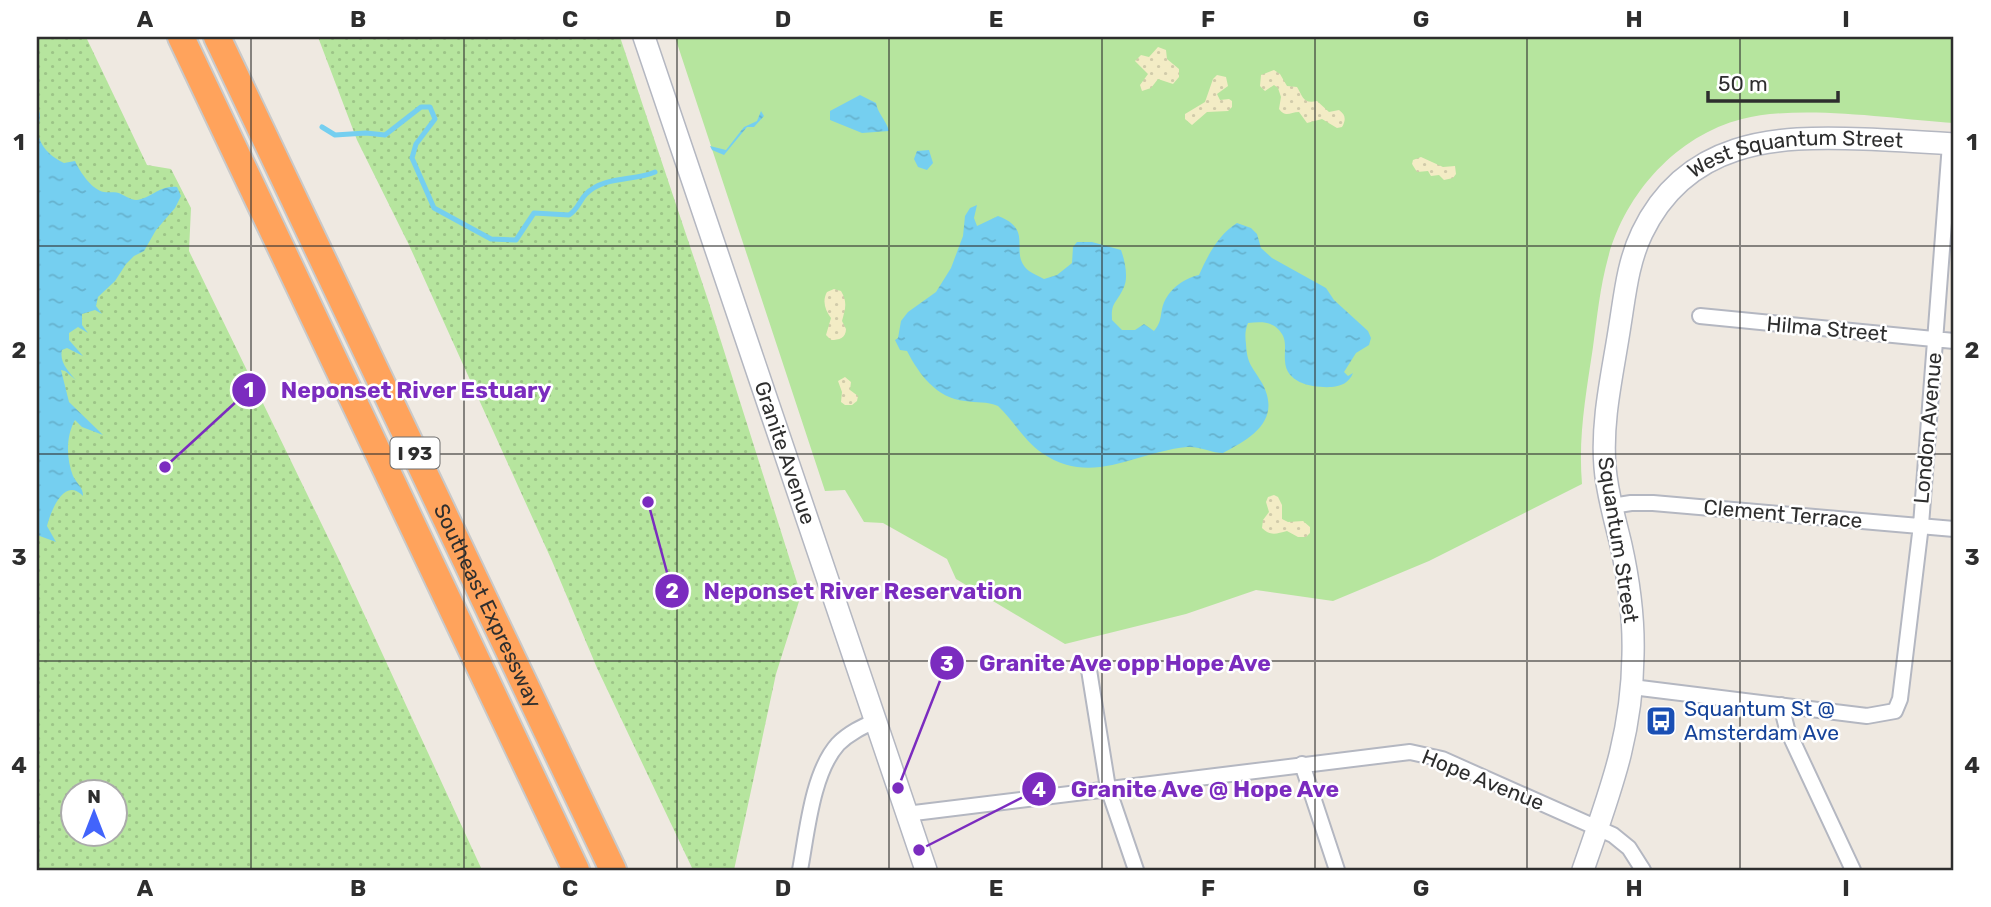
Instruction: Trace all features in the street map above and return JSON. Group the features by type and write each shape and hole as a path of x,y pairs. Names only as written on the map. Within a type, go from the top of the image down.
{"highway":[{"name":"I 93","path":"162,37 556,870"},
{"name":"I 93","path":"181,37 576,870"},
{"name":"I 93","path":"202,37 597,870"},
{"name":"Southeast Expressway","path":"217,37 612,870"}],"main road":[{"name":"Granite Avenue","path":"644,37 926,870"},
{"name":"West Squantum Street","path":"1656,210 1677,185 1702,164 1730,150 1751,144 1811,137 1952,144"},
{"name":"Squantum Street","path":"1583,870 1619,764 1632,687 1631,600 1604,459 1607,409 1631,263 1642,233 1656,210"}],"street":[{"name":"London Avenue","path":"1782,705 1867,716 1895,711 1900,699 1921,525 1952,144"},
{"name":"Hilma Street","path":"1700,317 1954,341"},
{"name":"Clement Terrace","path":"1612,506 1653,503 1954,528"},
{"path":"1088,670 1108,788 1136,870"},
{"path":"1632,687 1782,705 1787,729 1853,870"},
{"path":"800,870 816,790 829,756 852,732 875,721"},
{"name":"Hope Avenue","path":"906,814 1398,752 1421,753 1442,759 1598,828 1624,843 1643,870"},
{"path":"1302,764 1337,870"}],"green space":[{"path":"37,37 86,37 147,165 171,169 191,208 189,251 341,564 482,870 37,870"},
{"path":"318,37 620,37 708,300 801,595 776,674 734,870 693,870 597,668 552,561 409,245 357,140"},
{"path":"675,37 1954,37 1954,123 1819,113 1766,115 1718,127 1675,154 1657,171 1640,190 1627,212 1616,234 1605,269 1583,416 1582,484 1429,561 1333,601 1256,590 1186,614 1065,644 956,579 947,559 883,523 864,522 845,490 825,491"}],"sand":[{"path":"1158,47 1166,50 1167,59 1179,69 1179,77 1173,84 1158,79 1151,88 1142,91 1140,85 1148,74 1135,61 1141,55 1149,57"},
{"path":"1274,70 1280,74 1287,86 1297,87 1306,101 1317,101 1329,112 1339,110 1345,118 1342,127 1337,128 1322,119 1307,123 1299,112 1282,112 1279,109 1281,97 1278,88 1274,85 1265,91 1260,86 1261,75"},
{"path":"1217,75 1226,77 1228,86 1217,94 1220,100 1232,101 1232,107 1228,111 1207,112 1192,125 1185,119 1185,114 1205,102"},
{"path":"1421,157 1443,167 1455,166 1456,174 1453,178 1444,180 1439,175 1431,176 1428,171 1417,172 1412,164 1413,160"},
{"path":"834,289 841,291 845,299 842,321 846,329 842,338 831,340 826,335 831,318 824,302 827,292"},
{"path":"845,377 851,382 850,390 858,396 852,405 841,402 842,392 838,381"},
{"path":"1274,495 1282,505 1282,519 1288,522 1303,521 1310,527 1310,533 1306,537 1298,537 1287,531 1271,533 1262,528 1263,520 1269,512 1266,502 1268,497"}],"water":[{"path":"860,95 876,103 889,131 862,133 830,120 830,111"},
{"path":"37,107 40,116 38,131 43,146 64,163 75,161 95,188 119,193 135,200 167,187 177,187 181,196 144,251 126,264 115,281 98,297 96,306 102,314 95,310 82,314 82,325 88,333 78,327 69,333 69,340 83,356 67,348 62,350 63,363 76,380 61,370 69,402 103,435 82,427 75,420 72,426 68,447 69,462 83,496 70,490 59,498 47,526 56,542 37,535"},
{"path":"761,111 764,116 754,127 747,127 724,155 712,150 710,146 726,150 744,127 757,121"},
{"path":"929,150 933,163 927,170 918,167 914,159 917,151"},
{"path":"977,205 974,218 977,226 998,216 1009,222 1019,235 1023,264 1029,271 1044,279 1057,275 1072,263 1073,247 1077,242 1092,242 1121,250 1126,280 1113,306 1112,320 1122,330 1135,330 1144,324 1154,331 1171,291 1187,279 1199,275 1224,233 1237,223 1251,228 1257,234 1261,248 1272,258 1326,288 1334,300 1368,331 1371,338 1369,345 1356,353 1344,372 1348,376 1353,373 1349,379 1339,386 1317,387 1302,383 1290,375 1285,361 1285,341 1276,327 1261,322 1248,323 1245,336 1248,356 1262,383 1268,407 1261,426 1244,441 1223,453 1187,447 1114,465 1078,467 1060,463 1042,453 1024,437 998,406 955,399 937,390 923,376 907,351 900,350 895,340 898,338 901,321 908,312 936,292 951,268 963,236 965,216 970,208"}],"waterway":[{"path":"322,127 335,135 385,135 421,107 430,107 435,119 416,144 412,158 434,208 491,239 516,240 534,213 569,215 593,188 655,172"}],"place":[{"name":"Neponset River Estuary","path":"165,467"},
{"name":"Neponset River Reservation","path":"648,502"},
{"name":"Squantum St @ Amsterdam Ave","path":"1661,721"},
{"name":"Granite Ave opp Hope Ave","path":"898,788"},
{"name":"Granite Ave @ Hope Ave","path":"919,850"}]}
